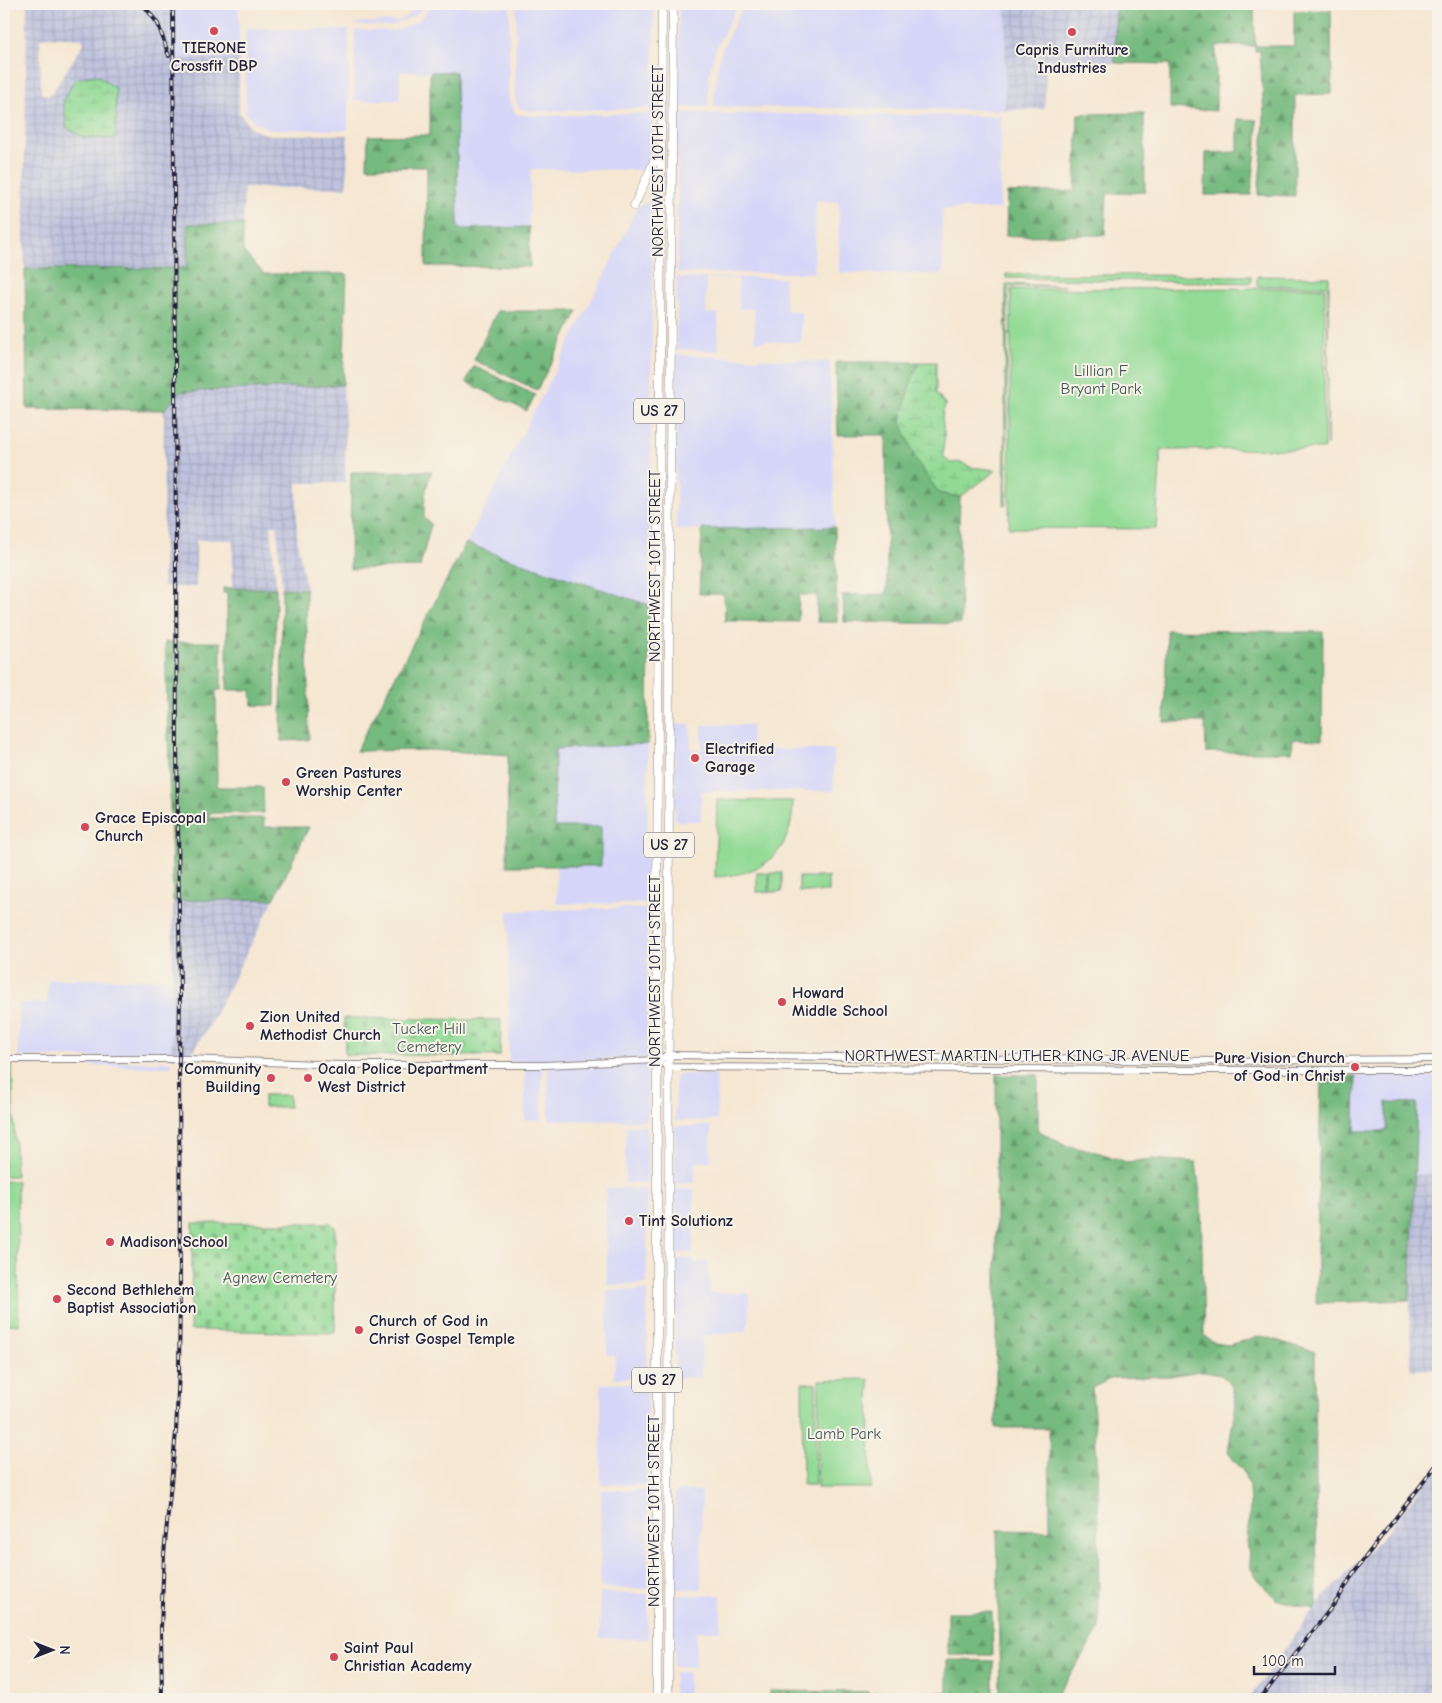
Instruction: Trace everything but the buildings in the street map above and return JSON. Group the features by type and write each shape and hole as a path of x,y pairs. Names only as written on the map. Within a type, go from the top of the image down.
{"highway":[{"name":"NORTHWEST 10TH STREET","path":"657,1699 657,749 662,4"},
{"name":"NORTHWEST 10TH STREET","path":"668,1699 668,749 674,4"},
{"path":"634,206 660,148"},
{"path":"658,468 662,478 670,485"},
{"path":"657,749 668,749"}],"main road":[{"name":"NORTHWEST MARTIN LUTHER KING JR AVENUE","path":"4,1059 188,1059 340,1065 545,1065 657,1060 668,1055 1211,1061 1438,1059"},
{"name":"NORTHWEST MARTIN LUTHER KING JR AVENUE","path":"657,1060 669,1067 1438,1070"}],"shaded area":[{"path":"27,4 170,4 171,59 239,58 239,113 252,129 269,135 348,135 347,188 244,188 243,224 188,224 187,268 25,269","holes":["45,37 82,39 84,43 52,93 47,96 41,93 40,39"]},
{"path":"170,4 239,4 239,58 170,59"},
{"path":"422,4 428,4 414,16 391,26 355,25 355,23 400,21"},
{"path":"679,4 738,4 715,50 709,75 708,107 678,107"},
{"path":"744,4 1006,4 1005,110 714,107 716,75 721,52"},
{"path":"1006,4 1116,4 1115,63 1046,63 1044,109 1005,110"},
{"path":"439,5 510,7 508,98 516,114 532,116 653,113 653,157 647,170 531,169 529,227 458,229 456,72 400,72 400,100 354,100 355,30 393,31 418,21 428,10"},
{"path":"654,6 653,108 532,111 519,108 515,98 516,7"},
{"path":"245,28 349,30 348,130 270,129 255,123 246,112"},
{"path":"678,113 1001,116 1000,209 942,209 943,274 839,273 839,202 816,201 814,273 677,273"},
{"path":"653,202 649,605 466,543 602,280 637,208 644,203"},
{"path":"677,278 784,278 786,310 801,312 801,342 755,341 754,309 739,309 738,279 706,279 706,313 718,313 719,351 677,349"},
{"path":"677,355 830,362 835,527 676,530"},
{"path":"343,385 345,483 297,483 297,539 306,589 282,588 277,525 271,525 276,588 232,588 233,540 196,540 196,587 163,587 164,410 179,392"},
{"path":"675,724 690,724 691,750 702,750 702,725 752,725 752,751 758,751 758,749 834,750 834,791 701,791 701,821 675,821"},
{"path":"648,744 647,903 557,904 556,866 601,866 601,827 554,827 555,749"},
{"path":"274,899 212,1021 194,1050 186,1057 171,1057 173,901"},
{"path":"647,909 647,1058 509,1062 508,911"},
{"path":"48,979 173,979 171,1057 18,1057 19,1003 47,1003"},
{"path":"18,1062 171,1062 171,1067 19,1065"},
{"path":"647,1063 647,1121 549,1120 548,1067"},
{"path":"525,1067 542,1067 542,1120 525,1120"},
{"path":"678,1074 716,1074 717,1120 675,1121 675,1078"},
{"path":"1356,1076 1438,1076 1438,1174 1415,1175 1417,1103 1387,1131 1355,1131"},
{"path":"626,1126 647,1126 647,1183 625,1183"},
{"path":"675,1126 711,1126 711,1161 695,1162 695,1183 675,1184"},
{"path":"1438,1174 1438,1369 1411,1370 1410,1300 1415,1175"},
{"path":"606,1188 647,1189 647,1284 607,1285"},
{"path":"675,1189 694,1189 693,1253 676,1253"},
{"path":"676,1259 693,1259 694,1263 708,1261 710,1293 749,1293 749,1324 747,1325 747,1331 702,1336 701,1378 675,1377"},
{"path":"607,1290 647,1290 647,1378 614,1378 615,1356 607,1355"},
{"path":"647,1383 647,1485 601,1484 601,1384"},
{"path":"1438,1465 1438,1699 1249,1699 1317,1604 1382,1538"},
{"path":"601,1490 647,1490 648,1589 600,1588"},
{"path":"675,1491 702,1491 701,1589 675,1589"},
{"path":"600,1593 648,1594 648,1639 600,1638"},
{"path":"675,1595 721,1595 721,1631 696,1631 696,1667 674,1666"},
{"path":"674,1672 688,1672 688,1699 674,1699"}],"green space":[{"path":"1172,4 1254,4 1255,46 1216,46 1216,111 1170,108 1170,64 1115,63 1116,8"},
{"path":"1331,10 1332,94 1295,95 1295,196 1258,195 1264,115 1260,51 1255,51 1255,46 1294,46 1294,11"},
{"path":"430,72 456,72 458,229 529,227 530,267 426,266 427,167 367,167 368,136 430,135"},
{"path":"97,75 116,89 116,139 85,138 67,128 63,101 75,79"},
{"path":"1144,113 1145,192 1107,194 1105,235 1006,236 1007,193 1075,191 1078,114"},
{"path":"1238,119 1257,120 1257,141 1251,195 1205,195 1206,153 1238,152"},
{"path":"188,224 243,224 243,251 264,274 347,274 343,385 180,392 164,410 27,409 25,269 187,268"},
{"path":"1006,274 1251,276 1251,283 1006,278"},
{"path":"1257,276 1329,277 1327,446 1328,288 1325,286 1257,286"},
{"path":"1006,284 1065,286 1011,286 1008,289 1006,505 1004,505"},
{"name":"Lillian F Bryant Park","path":"1325,288 1324,449 1161,450 1156,529 1009,528 1011,289"},
{"path":"497,311 578,311 537,390 474,360"},
{"path":"836,362 919,362 908,390 916,460 939,493 960,497 961,624 844,622 843,595 887,594 886,435 838,435"},
{"path":"919,362 936,362 936,393 946,405 942,415 944,457 951,463 961,462 970,467 997,470 960,497 939,493 916,460 901,422 908,390"},
{"path":"474,366 535,395 527,411 466,382"},
{"path":"432,471 426,489 424,512 424,518 431,524 420,567 350,569 351,472"},
{"path":"835,527 837,622 817,622 817,595 799,595 798,622 725,621 724,594 699,594 702,529"},
{"path":"466,543 649,605 648,744 555,749 554,827 601,827 601,866 507,866 508,755 431,750 356,751"},
{"path":"223,588 276,588 275,706 252,705 251,690 227,690 227,593 223,593"},
{"path":"282,588 306,589 309,740 281,741"},
{"path":"1167,630 1323,632 1322,740 1293,739 1292,752 1206,752 1205,722 1164,722"},
{"path":"165,642 221,642 221,690 216,690 217,787 263,787 264,813 209,813 209,818 264,818 264,827 309,827 274,899 173,901"},
{"path":"717,800 793,801 792,819 788,834 781,847 761,866 732,875 715,877"},
{"path":"757,873 769,873 769,892 757,892"},
{"path":"770,873 782,873 782,892 770,892"},
{"path":"799,877 828,877 828,892 799,892"},
{"name":"Tucker Hill Cemetery","path":"344,1018 501,1020 500,1056 345,1055"},
{"path":"4,1065 12,1065 16,1176 4,1176"},
{"path":"996,1075 1038,1075 1038,1130 1064,1145 1100,1153 1126,1162 1152,1159 1196,1162 1201,1202 1204,1336 1215,1343 1228,1345 1262,1336 1315,1352 1317,1604 1314,1609 1278,1600 1263,1586 1251,1569 1247,1542 1250,1506 1249,1487 1243,1470 1228,1451 1236,1403 1231,1384 1221,1375 1199,1371 1171,1376 1112,1378 1092,1388 1098,1471 1099,1630 1059,1692 1059,1699 1000,1699 997,1530 1050,1531 1049,1428 996,1428"},
{"path":"1321,1076 1356,1076 1355,1131 1387,1131 1387,1102 1417,1103 1410,1300 1316,1303"},
{"path":"264,1095 289,1095 289,1107 264,1107"},
{"path":"4,1181 17,1181 19,1325 4,1324"},
{"name":"Agnew Cemetery","path":"193,1223 331,1223 335,1227 335,1333 190,1330"},
{"name":"Lamb Park","path":"869,1379 871,1488 817,1488 819,1380"},
{"path":"802,1383 816,1383 815,1485 803,1485"},
{"path":"948,1612 992,1612 993,1655 948,1655"},
{"path":"947,1660 993,1661 993,1699 874,1699 874,1692 947,1692"},
{"path":"770,1691 868,1692 867,1699 770,1699"}],"railway":[{"path":"143,4 158,24 169,56"},
{"path":"162,1699 161,1628 164,1554 176,1432 180,1293 180,995 173,4"},
{"path":"1260,1699 1338,1599 1354,1572 1438,1463"}],"place":[{"name":"TIERONE Crossfit DBP","path":"214,31"},
{"name":"Capris Furniture Industries","path":"1072,32"},
{"name":"Electrified Garage","path":"695,758"},
{"name":"Green Pastures Worship Center","path":"286,782"},
{"name":"Grace Episcopal Church","path":"85,827"},
{"name":"Howard Middle School","path":"782,1002"},
{"name":"Zion United Methodist Church","path":"250,1026"},
{"name":"Pure Vision Church of God in Christ","path":"1355,1067"},
{"name":"Community Building","path":"271,1078"},
{"name":"Ocala Police Department West District","path":"308,1078"},
{"name":"Tint Solutionz","path":"629,1221"},
{"name":"Madison School","path":"110,1242"},
{"name":"Second Bethlehem Baptist Association","path":"57,1299"},
{"name":"Church of God in Christ Gospel Temple","path":"359,1330"},
{"name":"Saint Paul Christian Academy","path":"334,1657"}]}
